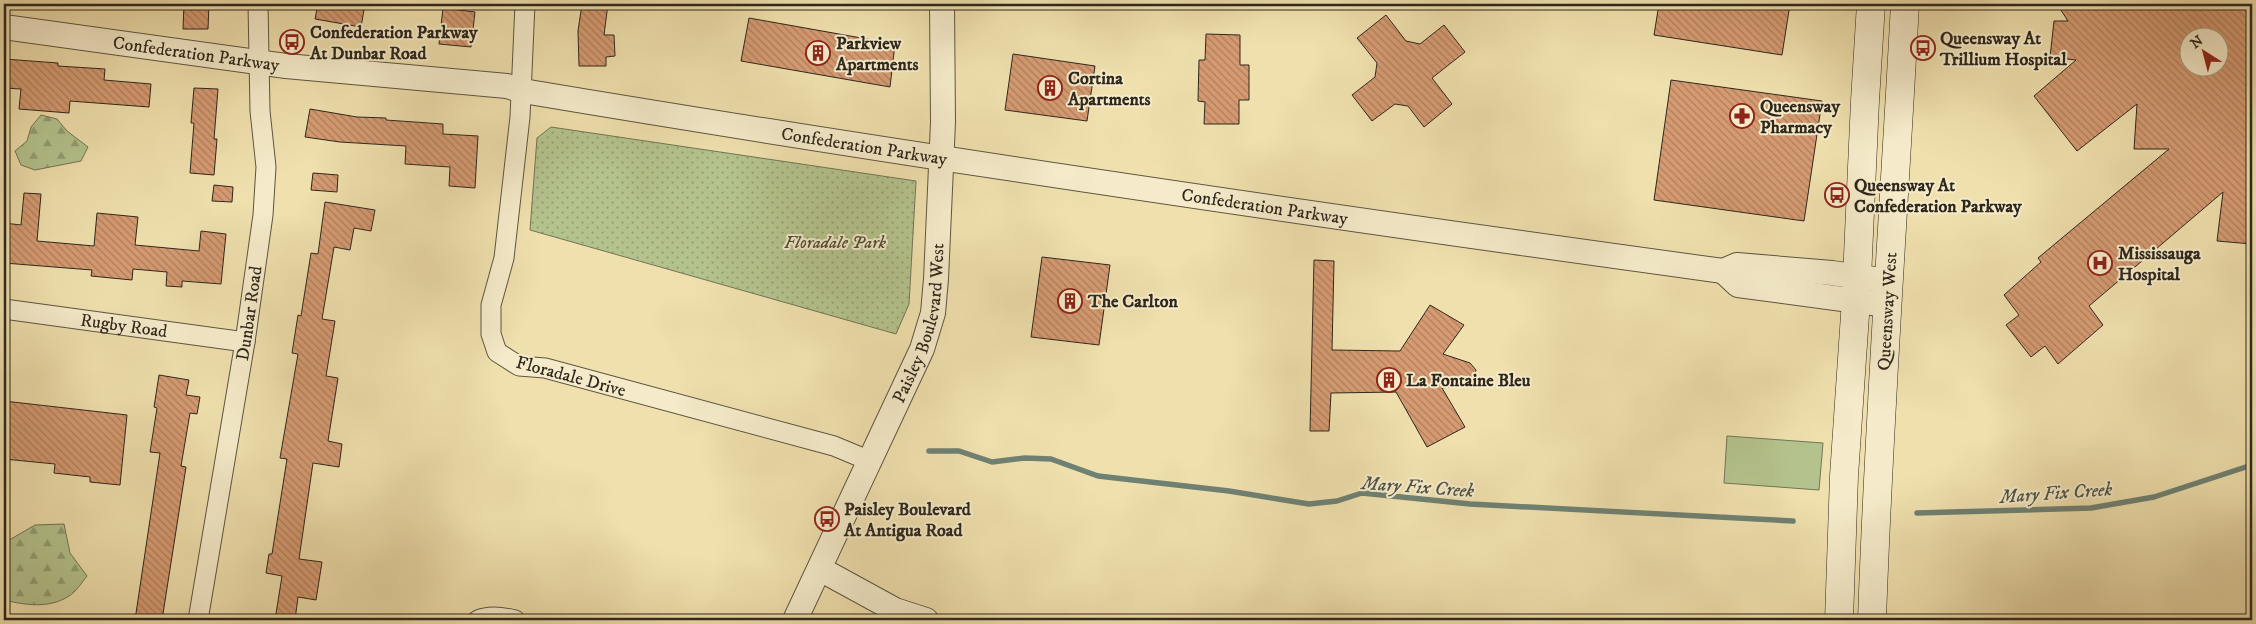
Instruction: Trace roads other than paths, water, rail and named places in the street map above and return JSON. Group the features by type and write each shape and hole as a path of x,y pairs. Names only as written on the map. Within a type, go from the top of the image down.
{"main road":[{"name":"Queensway West","path":"1839,620 1844,476 1871,4"},
{"name":"Queensway West","path":"1872,620 1888,293 1905,4"}],"street":[{"name":"Dunbar Road","path":"198,620 245,342 263,215 266,167 260,110 258,4"},
{"name":"Floradale Drive","path":"525,4 522,91 504,258 490,304 491,334 497,352 519,366 545,368 834,446 870,462"},
{"name":"Paisley Boulevard West","path":"795,620 922,348 933,313 943,122 942,4"},
{"name":"Confederation Parkway","path":"4,27 286,66 507,86 522,91 1150,191 1723,271 1737,265 1856,289 1888,293"},
{"name":"Rugby Road","path":"4,308 245,342"},
{"path":"820,569 895,610 926,620"},
{"path":"478,620 502,617 515,620"}],"waterway":[{"name":"Mary Fix Creek","path":"929,451 959,451 992,462 1025,458 1051,459 1098,476 1229,491 1309,504 1337,501 1362,493 1470,504 1793,521"},
{"name":"Mary Fix Creek","path":"1917,513 2091,508 2154,497 2252,465"}],"place":[{"name":"Confederation Parkway At Dunbar Road","path":"292,42"},
{"name":"Queensway At Trillium Hospital","path":"1923,48"},
{"name":"Parkview Apartments","path":"818,53"},
{"name":"Cortina Apartments","path":"1050,88"},
{"name":"Queensway Pharmacy","path":"1742,116"},
{"name":"Queensway At Confederation Parkway","path":"1837,195"},
{"name":"Mississauga Hospital","path":"2100,263"},
{"name":"The Carlton","path":"1070,301"},
{"name":"La Fontaine Bleu","path":"1389,380"},
{"name":"Paisley Boulevard At Antigua Road","path":"827,519"}],"park label":[{"name":"Floradale Park","path":"835,242"}]}
